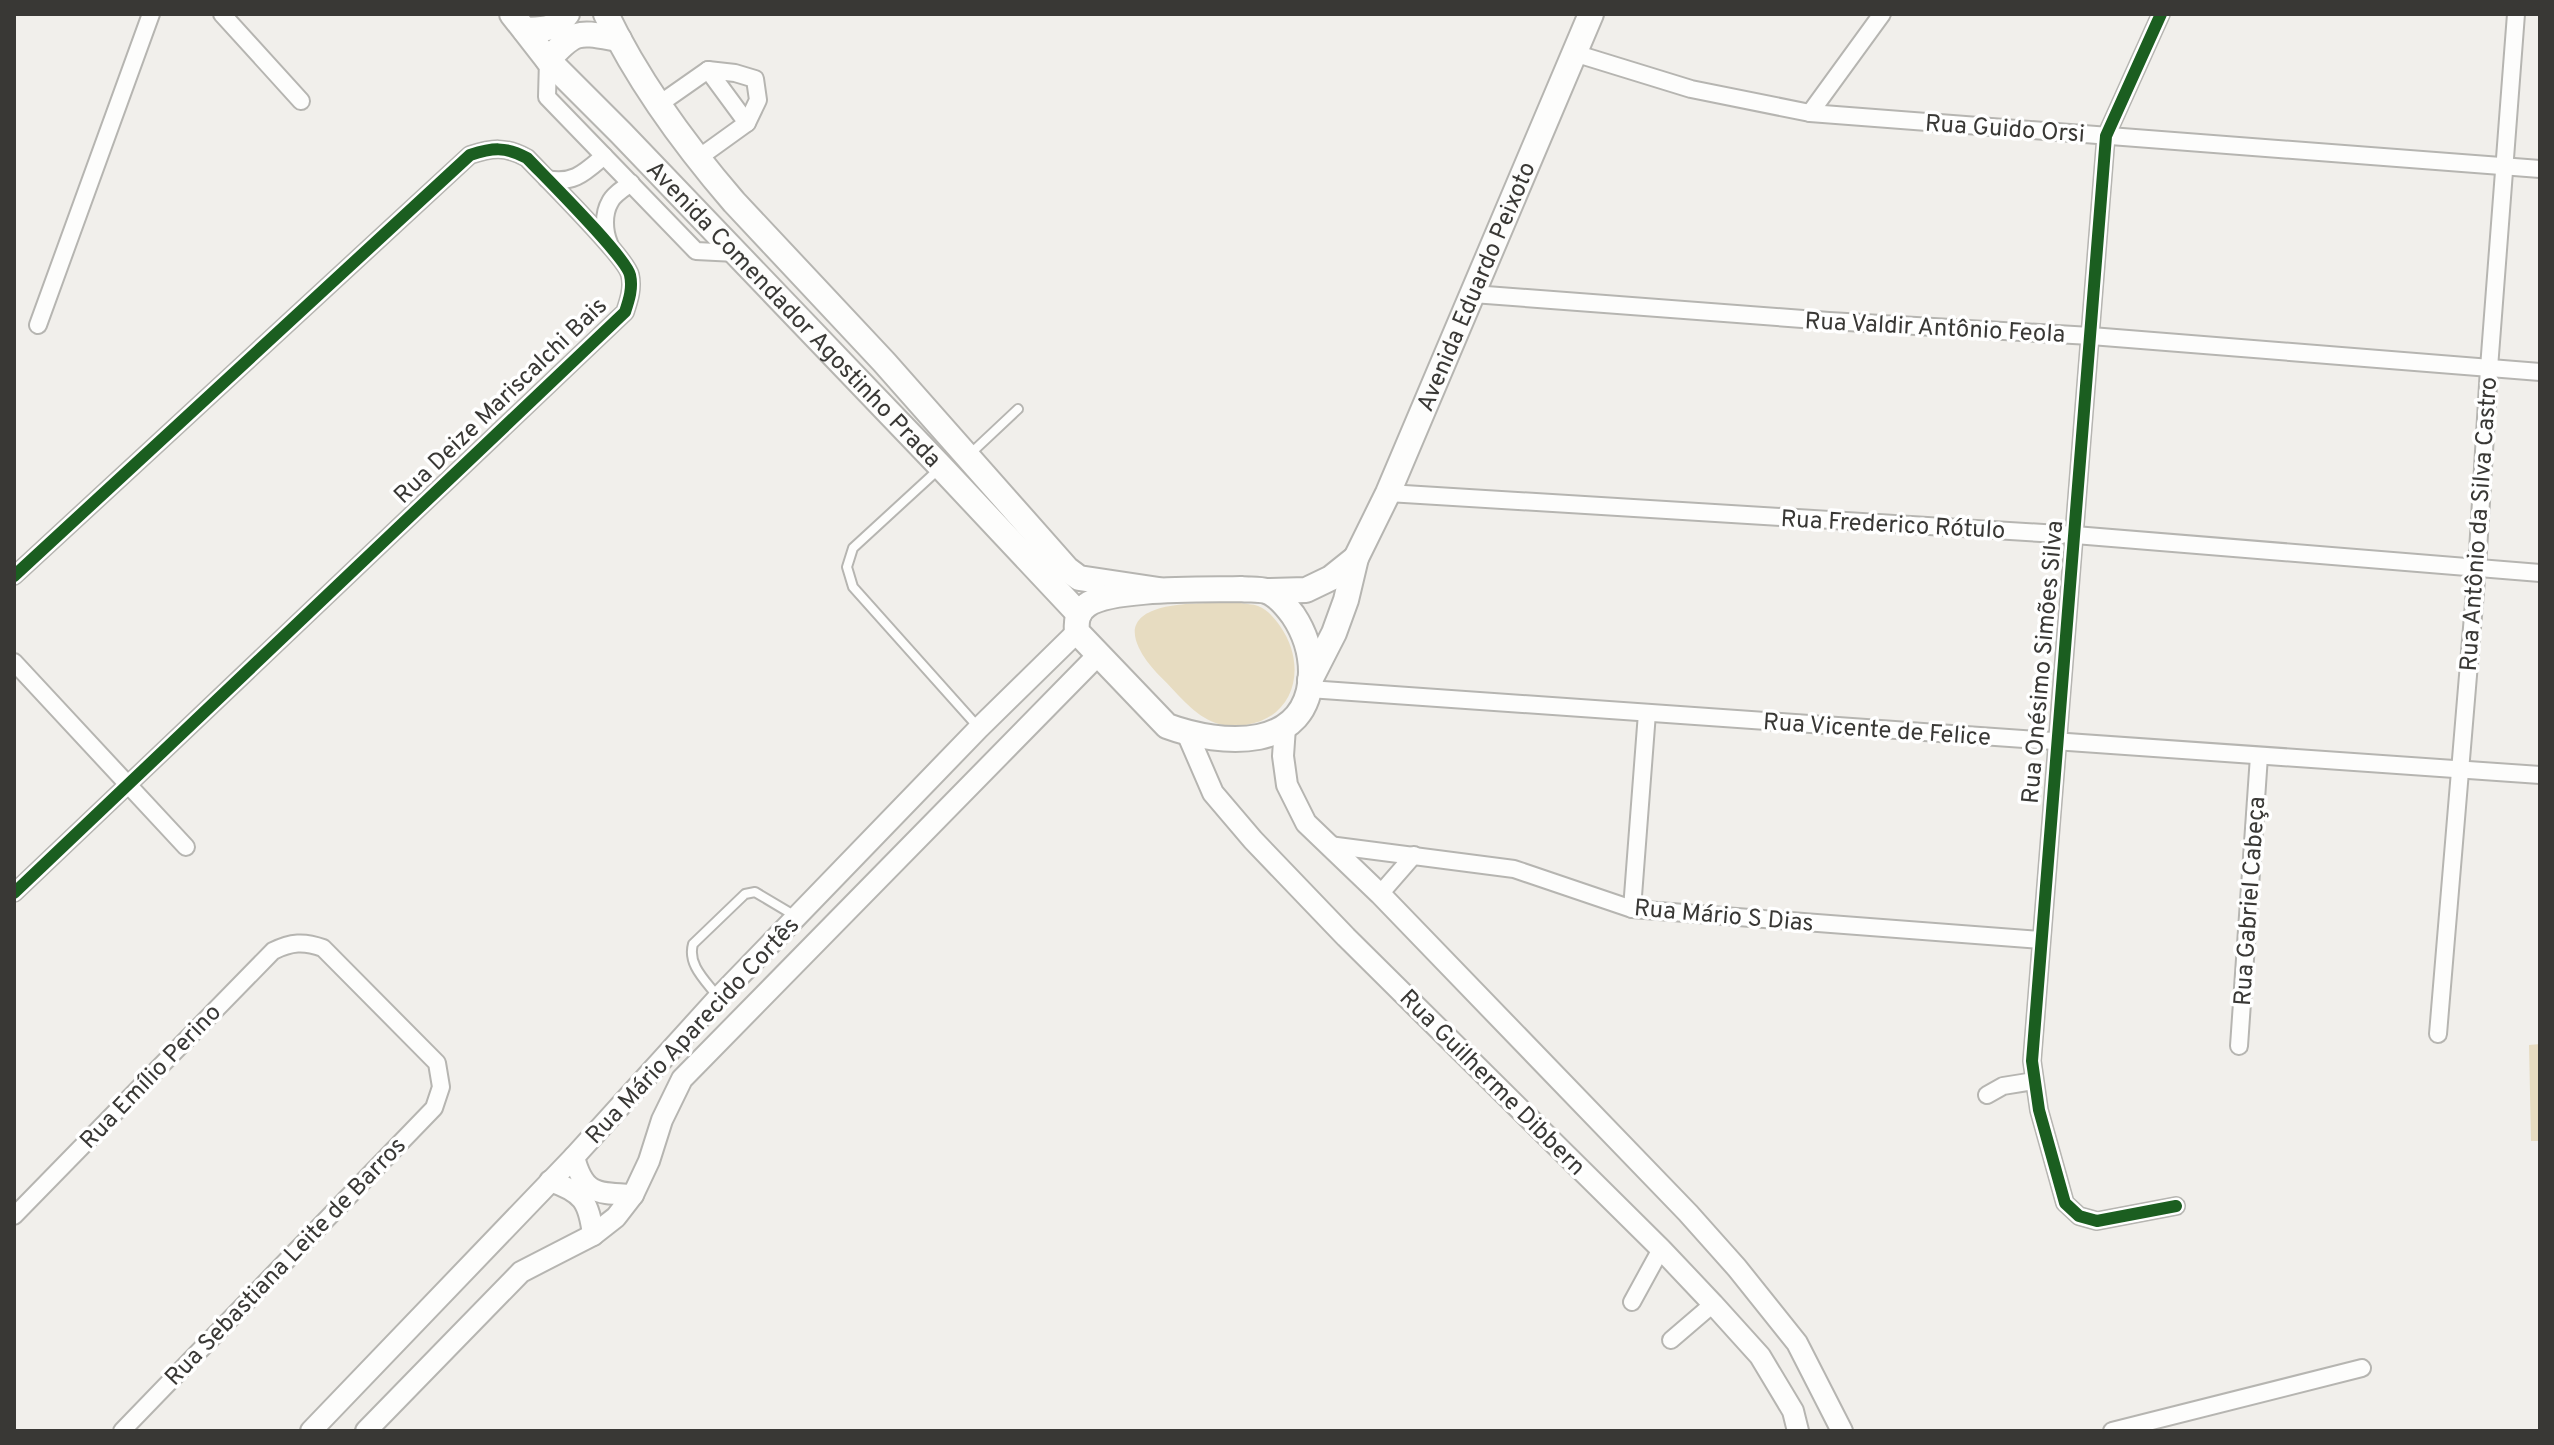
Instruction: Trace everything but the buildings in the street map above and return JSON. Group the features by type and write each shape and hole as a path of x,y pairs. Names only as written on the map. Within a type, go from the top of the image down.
{"main road":[{"path":"518,22 549,29 567,14"},
{"name":"Avenida Comendador Agostinho Prada","path":"606,14 619,39 701,150 734,202 969,456 1067,569 1079,578 1159,590"},
{"name":"Avenida Eduardo Peixoto","path":"1285,727 1298,714 1342,611 1356,558 1388,493 1591,14"},
{"name":"Avenida Comendador Agostinho Prada","path":"518,22 548,60 941,467 1078,623 1098,655 1167,726 1187,733"},
{"path":"548,60 566,40 574,36 588,34 619,39"},
{"name":"Avenida Eduardo Peixoto","path":"1159,590 1306,590 1331,578 1356,558"},
{"path":"1078,623 1087,605 1100,599 1159,590"},
{"path":"1268,591 1287,607 1302,628 1311,654 1310,685"},
{"path":"1187,733 1246,740 1269,735 1285,727"}],"street":[{"path":"38,325 151,14"},
{"path":"222,14 301,101"},
{"path":"1810,113 1882,14"},
{"name":"Rua Onésimo Simões Silva","path":"2161,14 2106,136 2032,1061 2039,1110 2065,1203 2079,1216 2097,1221 2176,1206"},
{"name":"Rua Antônio da Silva Castro","path":"2438,1034 2477,568 2516,14"},
{"name":"Rua Guido Orsi","path":"1574,53 1691,89 1810,113 2540,169"},
{"path":"548,60 547,97 696,251 736,253"},
{"path":"667,104 708,70"},
{"path":"708,70 747,123"},
{"path":"701,150 747,123 758,100 755,79 708,70"},
{"name":"Rua Deize Mariscalchi Bais","path":"14,576 470,155 492,147 512,149 527,158 612,248 630,273 631,292 625,312 14,893"},
{"path":"547,179 568,181 585,173 604,156"},
{"name":"Rua Deize Mariscalchi Bais","path":"612,248 605,234 610,201 631,183"},
{"name":"Rua Valdir Antônio Feola","path":"1473,294 1829,321 2091,336 2540,372"},
{"name":"Rua Frederico Rótulo","path":"1388,493 2075,535 2540,573"},
{"name":"Rua Mário Aparecido Cortês","path":"311,1431 574,1157 718,998 1078,623"},
{"name":"Rua Mário Aparecido Cortês","path":"366,1431 521,1272 593,1235 616,1217 633,1195 649,1161 662,1120 682,1079 1098,655"},
{"path":"14,662 186,847"},
{"name":"Rua Vicente de Felice","path":"1310,685 1647,713 2540,775"},
{"path":"1632,909 1647,713"},
{"name":"Rua Guilherme Dibbern","path":"1285,727 1283,756 1287,785 1306,823 1380,894 1688,1213 1737,1268 1797,1343 1842,1431"},
{"name":"Rua Guilherme Dibbern","path":"1187,733 1213,793 1253,840 1713,1304 1760,1356 1793,1411 1798,1431"},
{"name":"Rua Gabriel Cabeça","path":"2239,1046 2259,756"},
{"name":"Rua Mário S Dias","path":"1329,845 1514,869 1632,909 2040,940"},
{"path":"1380,894 1414,855"},
{"name":"Rua Sebastiana Leite de Barros","path":"122,1431 434,1108 441,1087 437,1063 323,948 309,943 290,943"},
{"name":"Rua Emílio Perino","path":"14,1216 273,951 290,943"},
{"path":"1987,1095 2003,1086 2034,1081"},
{"path":"574,1157 579,1176 591,1189 605,1194 633,1195"},
{"path":"550,1181 581,1196 590,1213 593,1235"},
{"path":"1632,1302 1661,1249"},
{"path":"1671,1340 1713,1304"},
{"path":"2112,1431 2362,1368"}],"lane":[{"path":"969,456 1018,409"},
{"path":"941,467 853,548 847,567 853,587 979,728"},
{"path":"718,998 692,963 690,954 693,944 750,891 798,918"}],"shaded area":[{"path":"1240,603 1261,607 1276,620 1288,641 1295,672 1292,687 1277,712 1263,720 1235,726 1208,720 1178,695 1147,661 1139,648 1135,631 1140,619 1170,606"},
{"path":"2540,1044 2540,1141 2531,1141 2529,1045"}],"cycle path":[{"path":"2161,14 2106,136 2032,1061 2039,1110 2065,1203 2079,1216 2097,1221 2176,1206"},
{"path":"14,576 470,155 498,149 527,158 615,252 630,275 631,289 625,312 14,893"}]}
